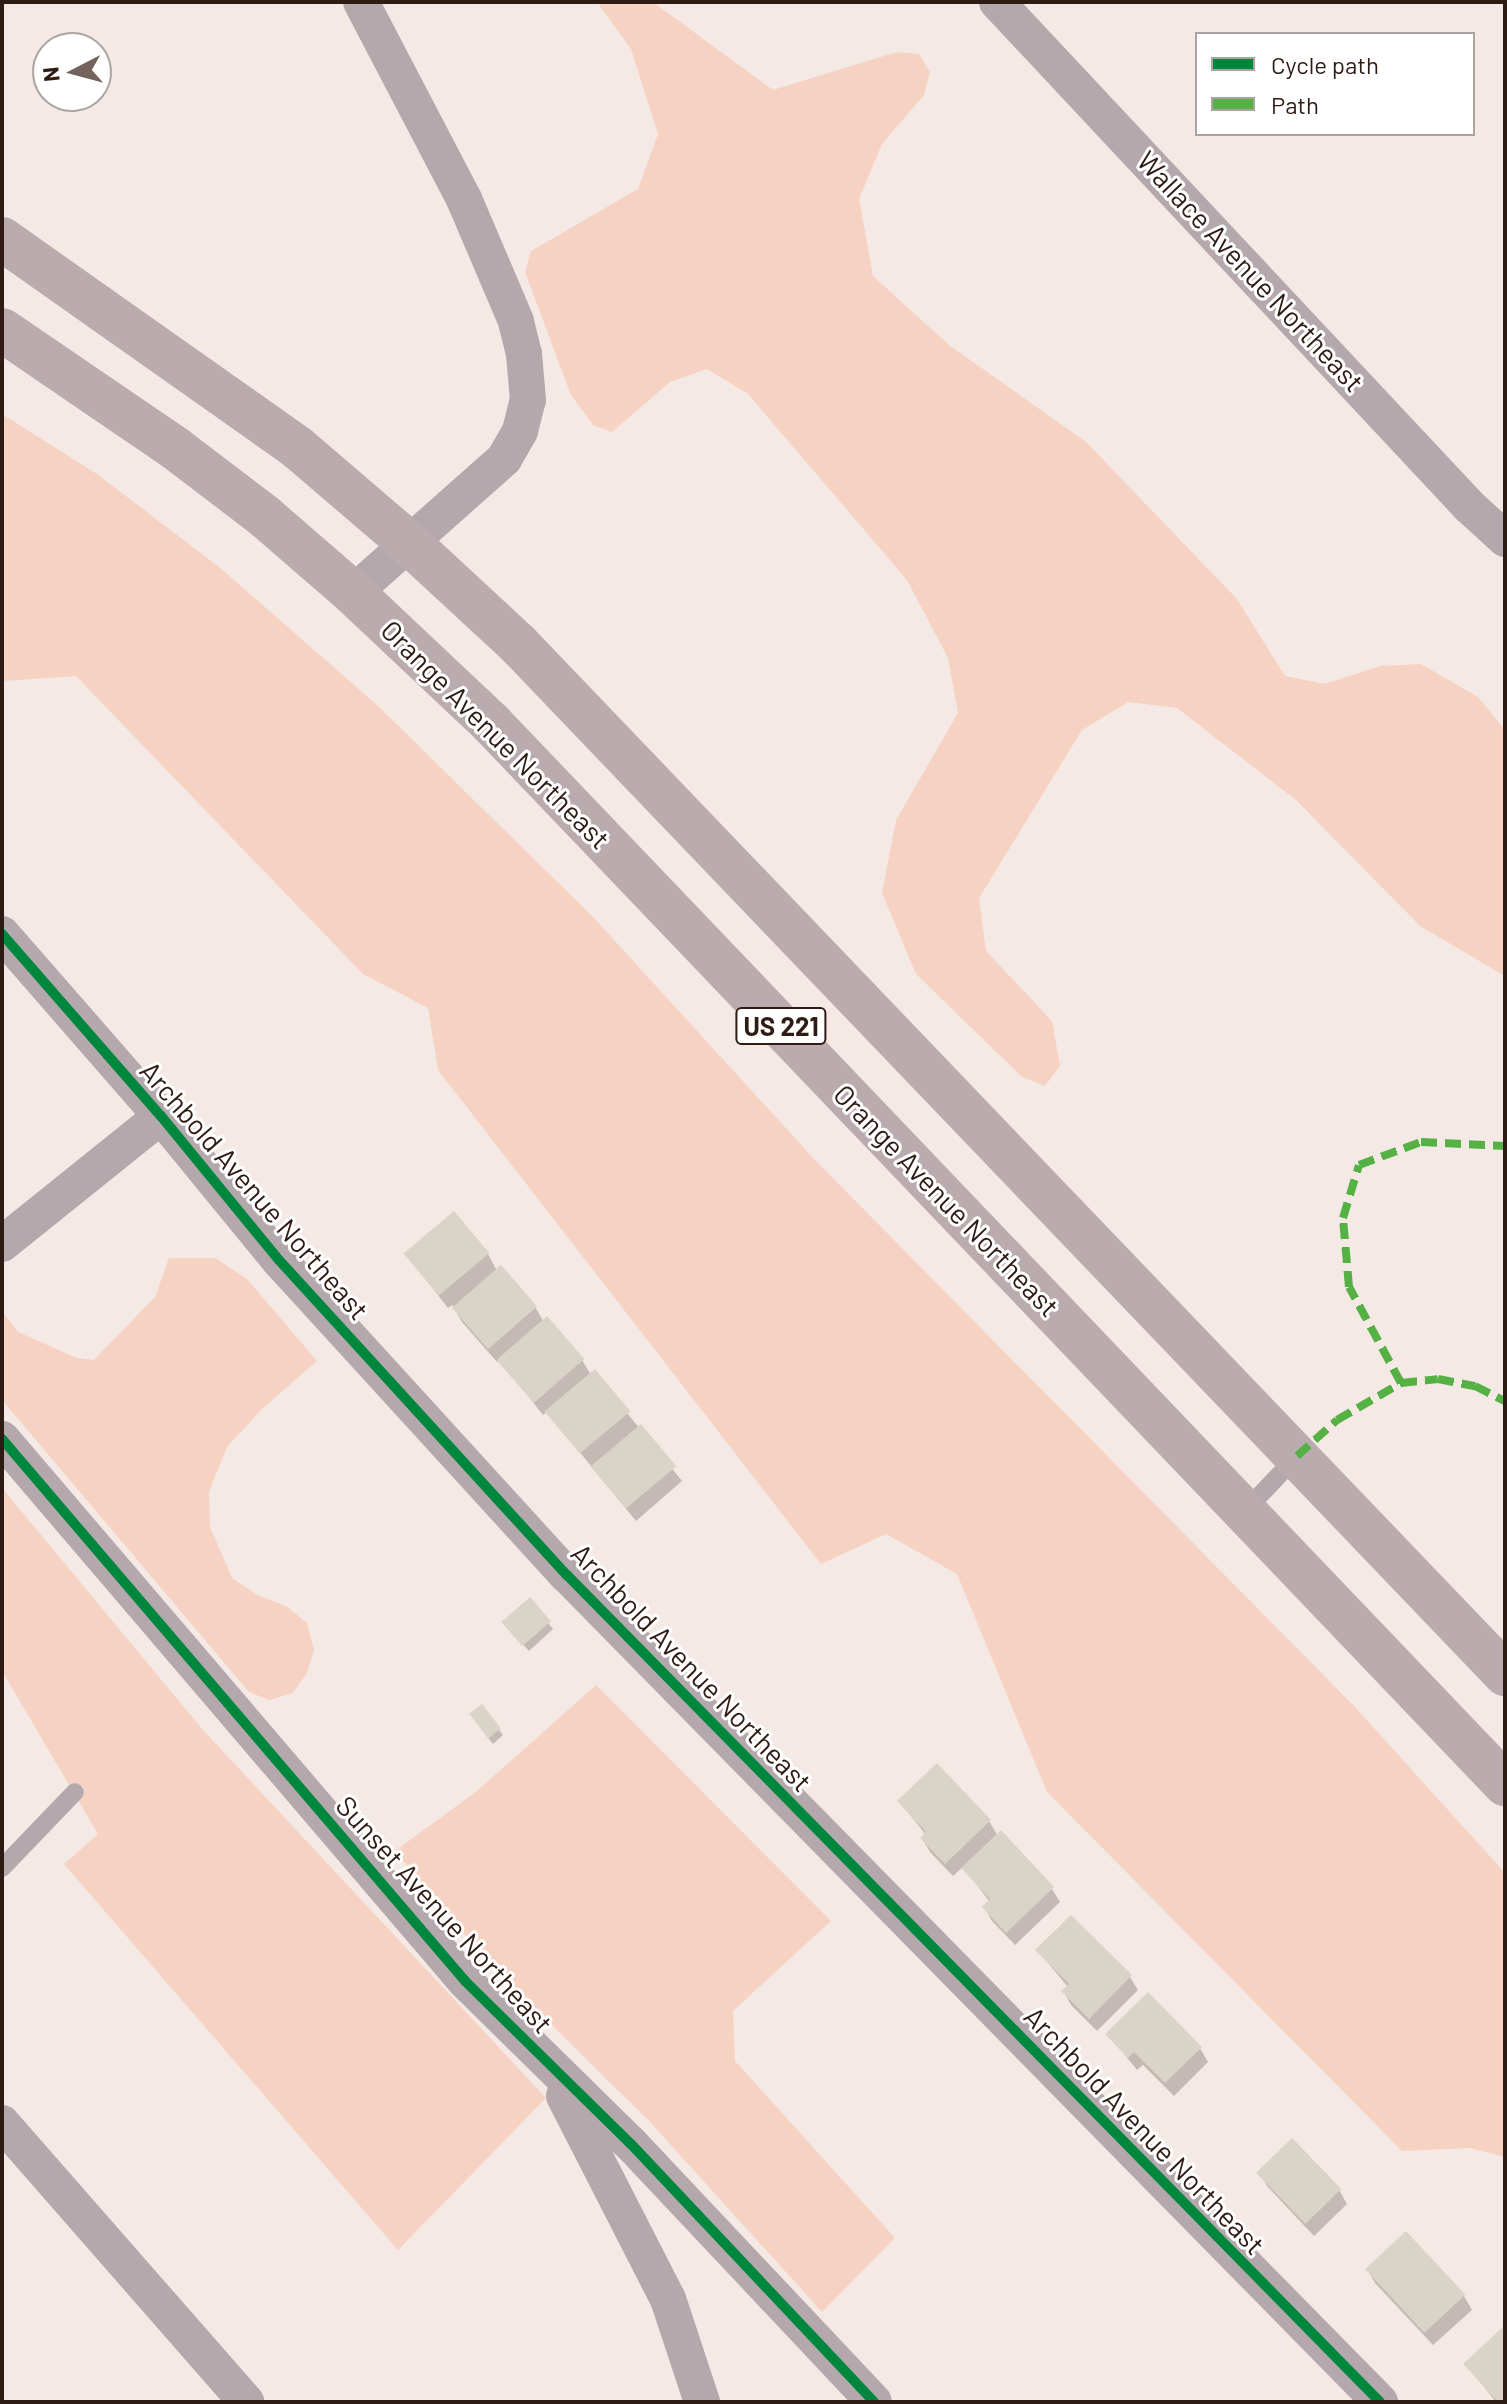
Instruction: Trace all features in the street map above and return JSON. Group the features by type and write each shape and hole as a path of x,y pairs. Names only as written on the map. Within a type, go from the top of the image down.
{"highway":[{"name":"US 221","path":"2,239 298,448 410,544 518,644 1505,1674"},
{"name":"Orange Avenue Northeast","path":"2,330 175,448 263,515 353,593 491,723 1505,1784"}],"street":[{"path":"353,593 504,459 523,421 528,400 516,321 464,199 361,2"},
{"name":"Wallace Avenue Northeast","path":"997,2 1469,506 1505,539"},
{"name":"Archbold Avenue Northeast","path":"2,934 161,1116 279,1260 567,1575 1380,2402"},
{"path":"2,1244 161,1116"},
{"name":"Sunset Avenue Northeast","path":"2,1439 465,1981 631,2144 874,2402"},
{"path":"544,2060 597,2155 668,2299 702,2402"},
{"path":"2,2123 246,2402"}],"lane":[{"path":"1245,1511 1297,1456"},
{"path":"2,1868 75,1792"}],"shaded area":[{"path":"597,2 653,2 773,90 897,52 919,54 930,72 924,95 882,144 859,199 873,276 949,345 1086,442 1237,599 1285,676 1325,684 1380,666 1421,664 1478,697 1505,730 1505,976 1420,926 1296,800 1177,708 1128,702 1082,730 979,898 986,951 1052,1021 1060,1066 1045,1086 1022,1077 916,974 882,893 896,820 958,713 948,658 907,580 748,394 707,369 670,382 612,432 593,425 571,395 525,272 531,251 638,189 658,134 631,49"},
{"path":"2,414 97,474 219,567 377,705 593,917 815,1160 1356,1708 1505,1873 1505,2157 1470,2148 1402,2151 1047,1792 957,1574 886,1534 821,1564 438,1070 428,1008 363,974 76,676 2,681"},
{"path":"169,1258 215,1258 247,1279 317,1361 263,1408 227,1447 209,1492 210,1527 232,1578 259,1596 286,1606 307,1623 314,1650 307,1673 293,1693 269,1700 249,1692 2,1400 2,1311 18,1332 77,1358 94,1360 155,1297"},
{"path":"2,1488 203,1730 546,2098 398,2250 64,1864 98,1834 2,1671"},
{"path":"596,1685 831,1921 733,2011 735,2061 895,2238 822,2312 651,2123 487,1961 395,1851 477,1791"}],"building":[{"path":"454,1211 489,1253 439,1296 403,1253"},
{"path":"501,1265 537,1307 488,1349 452,1308"},
{"path":"547,1316 584,1359 534,1403 496,1360"},
{"path":"595,1369 630,1411 580,1454 544,1411"},
{"path":"641,1424 676,1466 626,1509 590,1466"},
{"path":"530,1597 551,1621 522,1646 501,1622"},
{"path":"482,1704 501,1728 488,1738 469,1714"},
{"path":"937,1763 991,1820 945,1864 920,1838 926,1832 897,1801"},
{"path":"1001,1830 1054,1887 1006,1933 982,1907 990,1899 961,1868"},
{"path":"1071,1915 1132,1975 1089,2019 1061,1991 1069,1984 1035,1950"},
{"path":"1148,1992 1202,2047 1165,2083 1134,2052 1128,2058 1105,2034"},
{"path":"1292,2138 1341,2189 1305,2224 1256,2173"},
{"path":"1406,2231 1465,2295 1424,2333 1365,2269"},
{"path":"1505,2325 1505,2402 1498,2402 1463,2364"}],"marked path":[{"path":"1401,1383 1349,1287 1343,1218 1359,1165 1421,1142 1505,1146"},
{"path":"1297,1456 1337,1420 1401,1383 1438,1379 1475,1386 1505,1401"}],"cycle path":[{"path":"2,934 161,1116 279,1260 567,1575 1380,2402"},
{"path":"2,1439 465,1981 631,2144 874,2402"}]}
